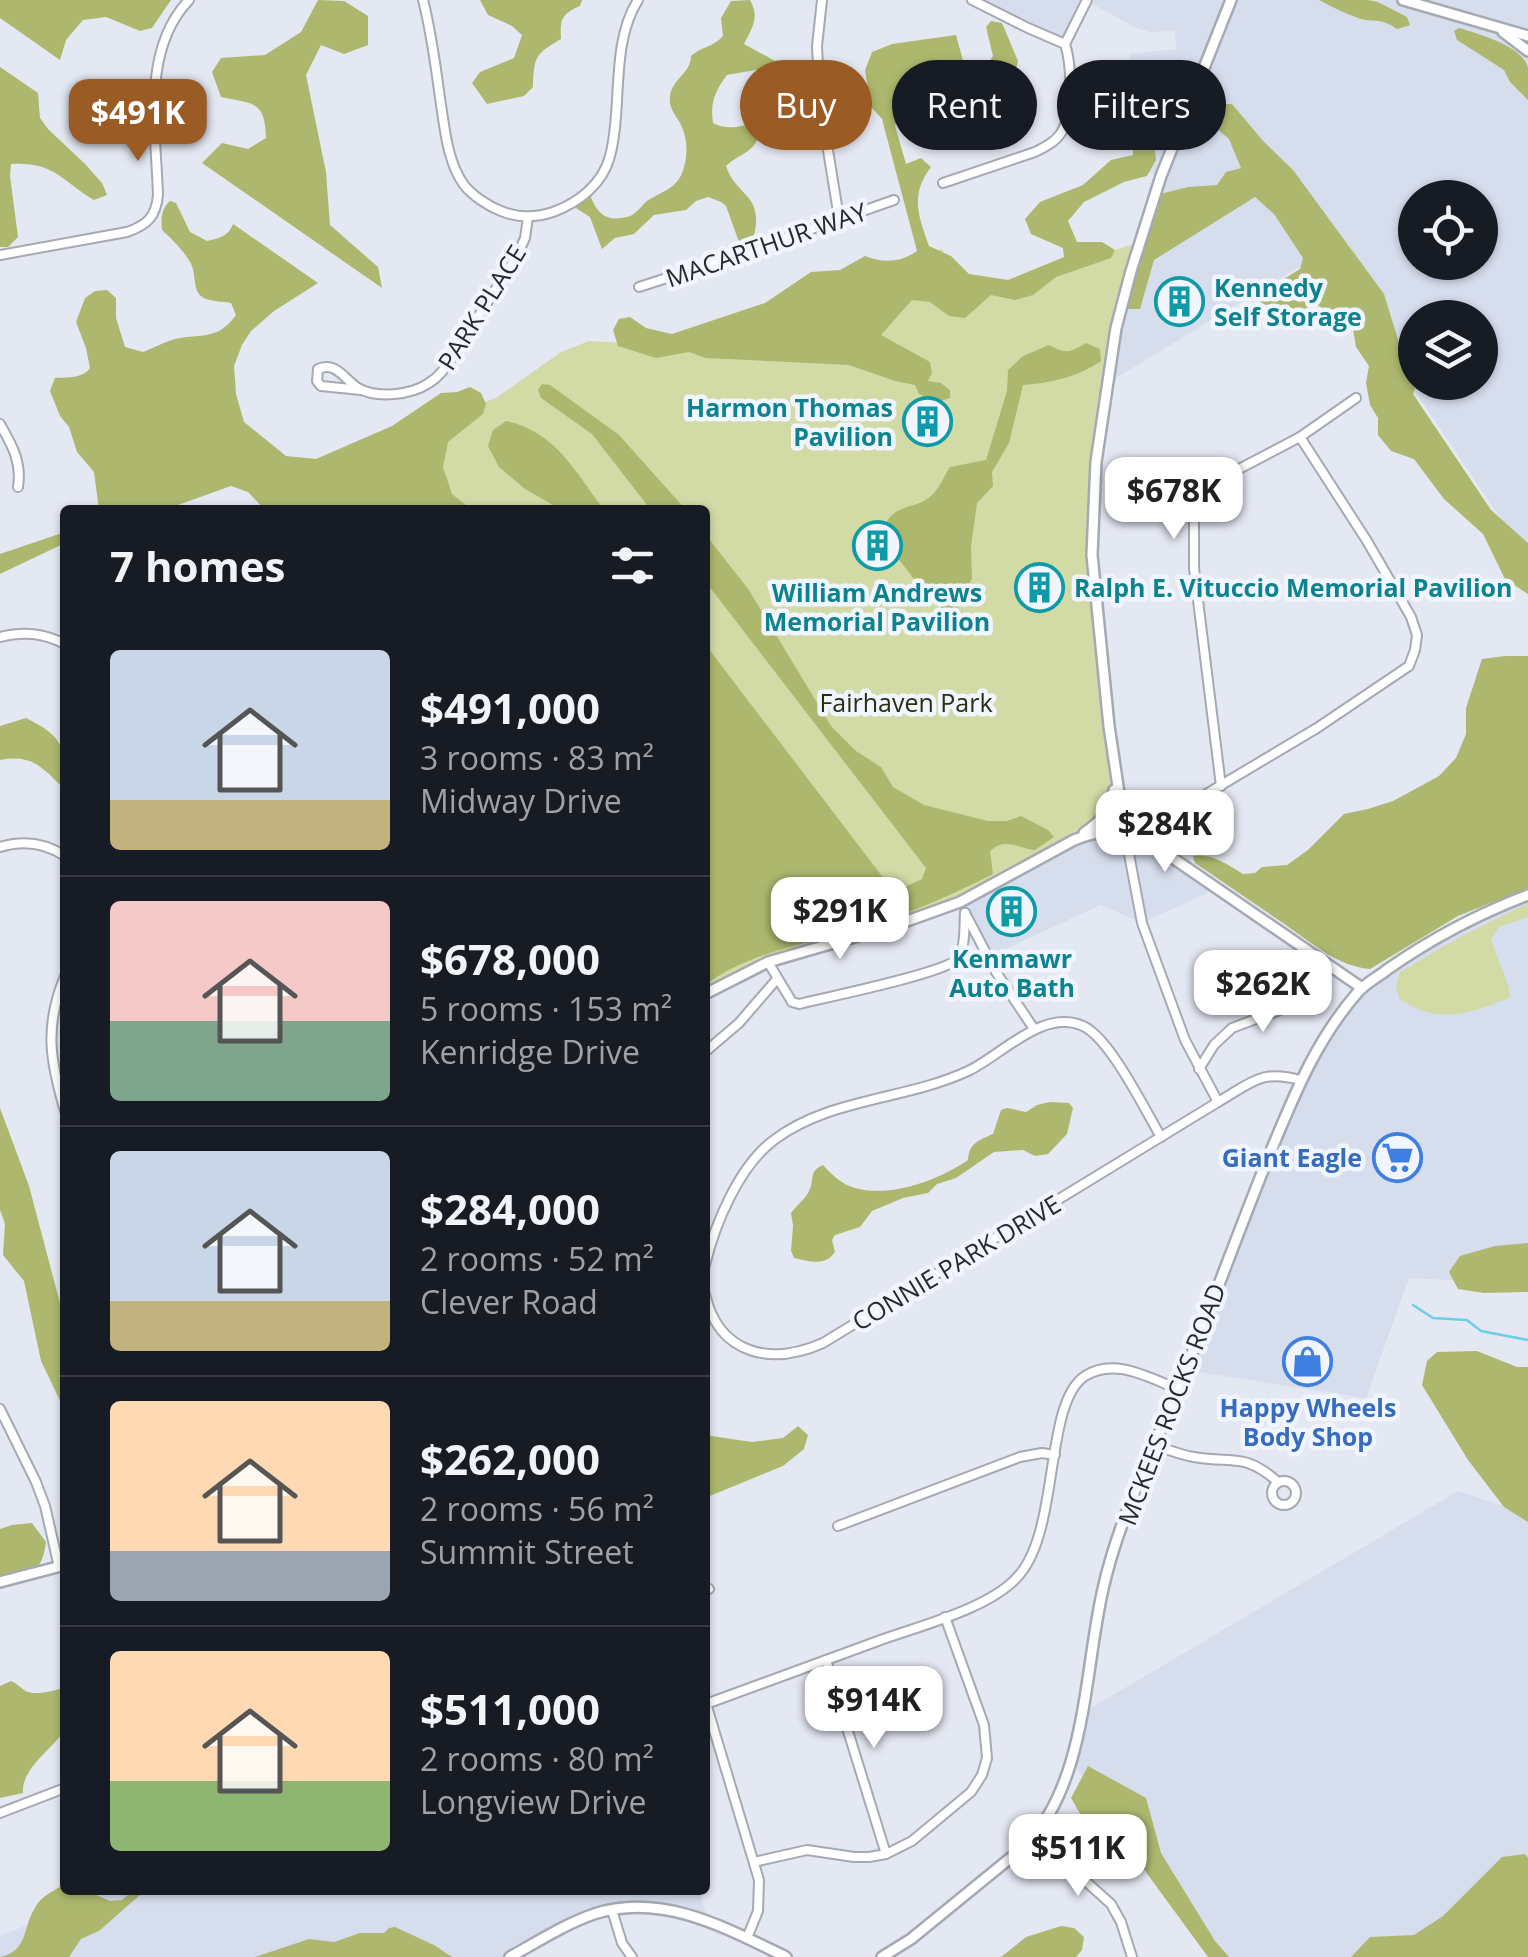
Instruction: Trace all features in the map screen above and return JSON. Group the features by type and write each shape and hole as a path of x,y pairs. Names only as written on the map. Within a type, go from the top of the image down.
{"street":[{"path":"0,255 127,232 151,219 158,194 157,65 170,26 189,0"},
{"path":"423,0 454,166 463,183 496,210 528,217 542,216 574,203 600,179 610,159 630,4 638,0"},
{"path":"822,0 818,67 839,218"},
{"path":"943,183 1035,152 1055,140 1067,120 1070,91 1065,44 972,0"},
{"path":"1065,44 1087,0"},
{"path":"1218,1102 1198,1069 1142,923 1118,793 1092,554 1096,462 1116,328 1164,166 1231,0"},
{"path":"1402,0 1428,3 1528,36"},
{"path":"1492,25 1528,51"},
{"name":"MACARTHUR WAY","path":"638,287 894,200"},
{"name":"PARK PLACE","path":"361,390 332,366 318,369 317,381 321,386 383,393 415,390 430,383 441,373 518,256 528,217"},
{"path":"1221,786 1194,568 1194,517 1216,481 1300,437 1356,398"},
{"path":"0,424 18,459 18,487"},
{"path":"1148,841 1158,824 1317,728 1409,666 1417,635 1411,617 1300,437"},
{"path":"0,636 33,633 60,641"},
{"path":"710,991 768,962 960,902 1074,840 1106,815 1116,778"},
{"path":"1118,793 1133,818 1158,824"},
{"path":"1074,840 1100,832 1125,833 1148,841 1362,988"},
{"path":"0,847 31,843 60,853"},
{"name":"MCKEES ROCKS ROAD","path":"882,1957 911,1940 1035,1836 1050,1814 1071,1760 1104,1585 1121,1530 1300,1080 1333,1022 1362,988 1440,936 1528,895"},
{"path":"960,902 996,972 1034,1029"},
{"path":"768,962 788,998 799,1004 875,986 942,968 957,960 965,913"},
{"path":"710,1048 739,1024 778,979"},
{"path":"60,988 50,1034 60,1095"},
{"path":"1198,1069 1214,1045 1232,1028 1320,995"},
{"path":"710,1253 740,1178 753,1159 793,1126 968,1072 1034,1029 1058,1021 1094,1032 1162,1137"},
{"name":"CONNIE PARK DRIVE","path":"710,1311 721,1330 754,1352 774,1356 806,1351 1260,1078 1280,1074 1300,1080"},
{"path":"710,1701 995,1596 1010,1586 1028,1564 1040,1536 1068,1395 1084,1376 1109,1368 1124,1369 1178,1389"},
{"path":"0,1409 36,1482 60,1559"},
{"path":"1155,1445 1193,1457 1243,1461 1278,1482"},
{"path":"838,1526 1020,1456 1055,1454"},
{"path":"0,1582 60,1567"},
{"path":"754,1862 807,1850 854,1857 886,1854 912,1841 971,1792 982,1776 987,1758 984,1725 945,1617"},
{"path":"826,1660 886,1854"},
{"path":"710,1715 759,1880 758,1912 746,1938"},
{"path":"0,1813 60,1790"},
{"path":"1035,1836 1110,1904 1121,1922 1132,1957"},
{"path":"510,1957 592,1915 652,1907 680,1911 786,1957"},
{"path":"612,1910 622,1943 632,1957"}],"shaded area":[{"path":"972,0 1528,0 1528,36 1497,27 1528,51 1528,559 1421,400 1498,400 1498,300 1398,300 1398,366 1322,253 1106,384 1116,328 1160,177 1139,168 1138,150 1226,150 1226,60 1130,60 1130,54 1176,49 1175,31 1136,28 1087,1 1065,44"},
{"path":"1089,834 1137,836 1218,888 1142,923 1101,905 988,957 960,902"},
{"path":"1528,895 1528,1284 1409,1278 1366,1398 1185,1370 1300,1080 1362,988 1401,960"},
{"path":"1458,1491 1528,1514 1528,1957 1217,1957 1071,1761 1081,1714"},
{"path":"102,1895 700,1895 708,1921 652,1907 591,1915 510,1957 0,1957 0,1936"}],"green space":[{"path":"0,0 171,0 152,28 140,31 106,17 83,20 66,40 60,60 0,18"},
{"path":"318,0 344,1 368,16 368,45 344,54 321,45 306,75 326,172 330,225 378,267 382,288 202,163 222,143 248,149 266,138 260,110 221,97 212,72 221,58 265,55 301,32"},
{"path":"480,0 582,0 563,18 561,39 538,57 533,87 524,96 487,104 472,83 480,72 514,58 522,35 488,15"},
{"path":"750,0 755,17 744,44 773,60 740,60 740,73 727,75 712,109 713,123 740,126 740,150 748,150 726,166 753,205 756,227 752,243 739,242 726,206 708,197 686,210 654,215 634,234 615,238 602,249 590,217 576,208 580,199 589,192 600,212 609,218 622,218 676,183 686,159 686,145 684,131 670,104 671,90 691,56 723,36 721,18 731,1"},
{"path":"1319,0 1378,2 1407,17 1410,25 1397,29 1381,21 1358,18"},
{"path":"991,21 1002,23 1018,60 990,60 993,56 986,27"},
{"path":"1459,28 1498,42 1524,59 1528,67 1528,100 1504,70 1457,40 1454,31"},
{"path":"956,35 963,60 892,60 892,150 902,150 906,164 921,158 931,167 918,196 929,246 951,256 969,274 1008,280 1064,257 1063,248 1031,234 1025,219 1040,202 1083,185 1111,160 1133,155 1133,150 1155,150 1156,160 1147,176 1124,182 1084,202 1068,221 1077,242 1102,242 1115,250 1111,258 1056,277 1033,295 1015,300 991,295 965,318 949,316 930,302 912,300 881,335 930,362 932,373 928,381 941,383 950,390 950,398 937,402 919,394 915,385 849,365 705,358 689,352 656,358 618,346 613,330 619,319 630,317 646,328 672,334 765,303 811,272 840,270 865,256 891,261 917,251 882,119 872,108 872,60 869,60 872,52 892,44"},
{"path":"0,67 38,93 40,118 102,183 107,195 94,200 48,170 11,164 18,237 8,247 0,247"},
{"path":"1226,104 1232,104 1293,170 1384,294 1398,340 1398,400 1417,400 1491,510 1528,543 1528,594 1505,579 1483,534 1444,499 1414,459 1391,451 1378,435 1378,418 1370,405 1366,383 1369,366 1356,347 1352,323 1317,305 1294,313 1260,303 1266,290 1300,269 1303,258 1274,214 1255,197 1154,260 1140,309 1123,309 1156,195 1217,185 1226,172 1241,168 1229,139"},
{"path":"170,201 176,203 190,232 207,241 226,234 233,224 318,283 274,311 251,331 242,345 234,366 244,422 286,456 316,459 392,426 441,393 470,387 481,393 486,404 483,414 448,442 443,467 452,494 466,505 260,505 248,492 231,486 178,505 98,505 94,472 77,452 50,391 55,378 79,376 90,368 76,322 85,298 95,291 107,290 116,298 116,318 125,347 143,352 175,339 215,332 236,315 231,303 202,297 197,291 188,259 162,230 165,207"},
{"name":"Fairhaven Park","path":"1140,242 1106,384 1092,555 1116,777 1112,802 1093,827 960,902 768,962 710,991 710,505 282,505 274,477 496,398 561,352 589,341 624,343 642,349 942,249 959,300"},
{"path":"1086,343 1100,349 1101,361 1064,378 1023,385 1009,443 992,472 993,486 977,503 971,546 972,578 967,590 957,596 955,604 964,615 961,627 953,629 937,593 920,587 894,553 885,525 895,513 932,495 950,467 986,460 1007,391 1008,370 1023,356 1049,345 1068,351"},
{"path":"542,384 550,385 619,435 682,505 647,505 592,434 541,398 538,390"},
{"path":"506,421 538,434 563,455 600,505 553,505 525,489 499,467 488,446 493,430"},
{"path":"60,534 60,545 0,574 0,554"},
{"path":"710,540 749,590 831,726 856,751 881,767 893,787 924,805 988,821 1021,816 1054,837 1035,850 1007,844 996,847 990,851 993,874 962,889 881,922 762,956 710,982 710,651 888,884 905,887 922,879 926,868 710,587"},
{"path":"1528,656 1528,888 1458,916 1370,969 1323,951 1195,863 1193,856 1207,856 1243,874 1255,873 1262,867 1287,865 1344,814 1393,801 1439,776 1456,758 1466,734 1466,708 1482,659"},
{"path":"26,718 56,738 60,746 60,785 29,761 0,760 0,726"},
{"path":"1528,903 1528,917 1499,927 1491,940 1509,998 1480,1009 1441,1015 1399,998 1396,986 1400,972"},
{"path":"1050,1102 1069,1103 1073,1108 1067,1134 1048,1154 1035,1156 1023,1150 994,1152 928,1193 872,1211 860,1227 835,1235 835,1252 826,1260 794,1258 791,1213 808,1193 818,1168 823,1165 837,1179 855,1188 884,1191 914,1185 968,1160 973,1146 993,1134 1001,1110 1026,1112"},
{"path":"0,1108 29,1186 60,1303 60,1401 41,1361 24,1281 3,1255 5,1224 0,1210"},
{"path":"1528,1243 1528,1292 1458,1289 1449,1272 1460,1256 1495,1246"},
{"path":"1477,1351 1517,1367 1528,1367 1528,1522 1504,1507 1468,1460 1422,1385 1427,1361 1437,1352"},
{"path":"798,1426 808,1435 804,1449 783,1466 710,1496 710,1436 752,1442 783,1438"},
{"path":"32,1523 46,1542 41,1561 26,1574 0,1581 0,1529"},
{"path":"11,1681 33,1693 60,1689 60,1736 32,1768 23,1793 0,1798 0,1686"},
{"path":"1088,1766 1146,1798 1161,1853 1229,1957 1208,1957 1118,1834 1086,1824 1071,1798"},
{"path":"1525,1854 1528,1957 1351,1957 1370,1937 1414,1935 1443,1916 1502,1857"},
{"path":"60,1887 60,1895 96,1895 110,1901 140,1895 99,1931 81,1939 69,1957 0,1957 20,1944 38,1902"},
{"path":"1061,1926 1074,1928 1084,1937 1076,1957 1001,1957 1026,1937"},
{"path":"395,1927 452,1957 255,1957 309,1939 334,1942 360,1933 384,1933"}],"waterway":[{"path":"1413,1305 1433,1318 1467,1320 1481,1331 1528,1340"}],"place":[{"name":"Kennedy Self Storage","path":"1179,301"},
{"name":"Harmon Thomas Pavilion","path":"928,421"},
{"name":"William Andrews Memorial Pavilion","path":"877,546"},
{"name":"Ralph E. Vituccio Memorial Pavilion","path":"1039,587"},
{"name":"Kenmawr Auto Bath","path":"1012,912"},
{"name":"Giant Eagle","path":"1397,1157"},
{"name":"Happy Wheels Body Shop","path":"1308,1361"}]}
